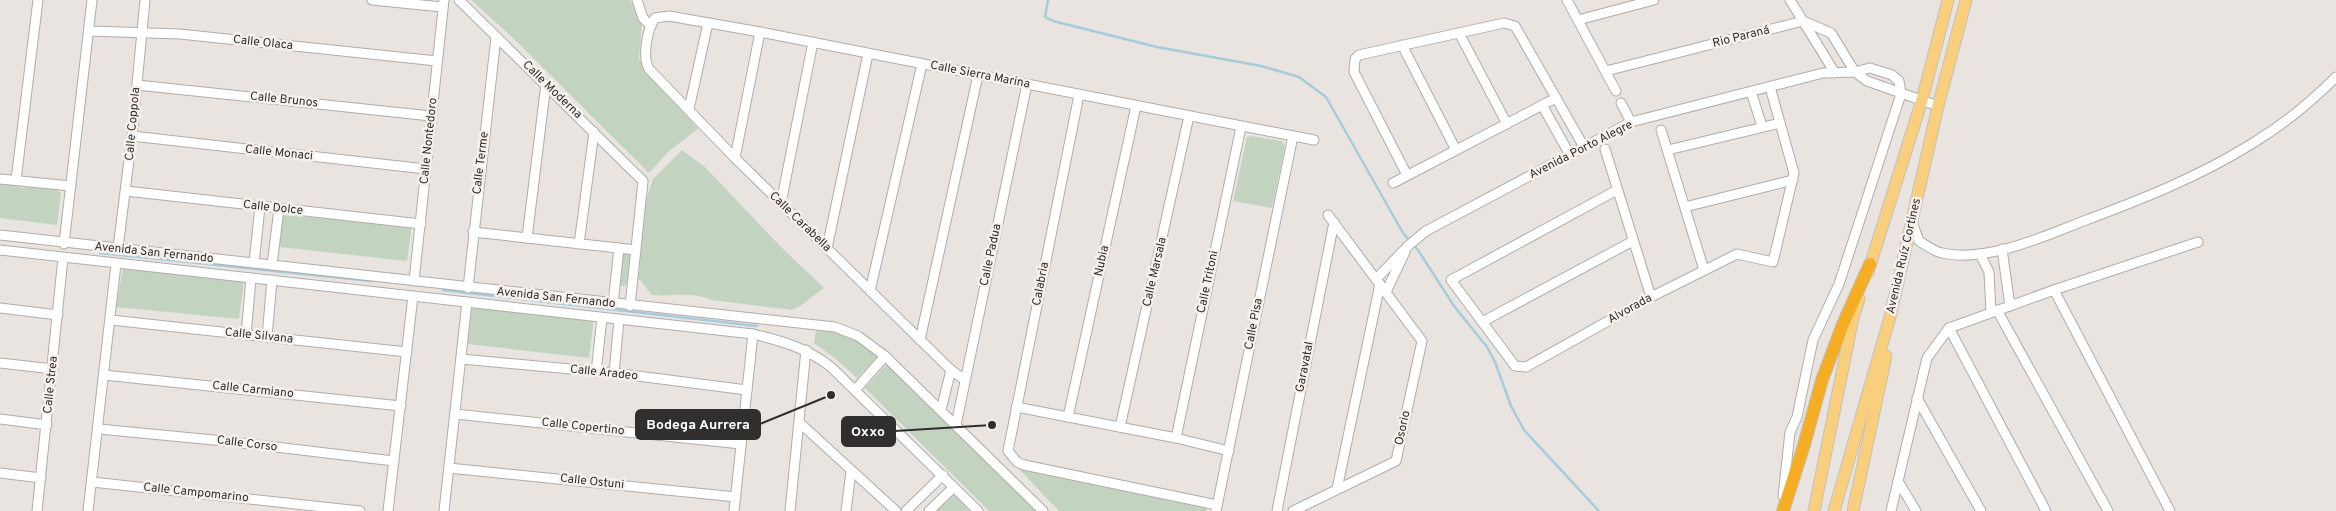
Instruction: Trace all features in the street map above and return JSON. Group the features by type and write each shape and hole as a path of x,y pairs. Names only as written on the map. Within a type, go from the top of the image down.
{"highway":[{"path":"1782,511 1804,445 1822,380 1843,324 1870,264"}],"main road":[{"path":"1814,511 1853,318 1922,100 1948,0"},
{"name":"Avenida Ruíz Cortines","path":"1834,511 1877,366 1938,106 1966,0"},
{"path":"1853,511 1888,346 1896,291"}],"street":[{"path":"16,180 38,0"},
{"path":"64,244 92,0"},
{"name":"Calle Coppola","path":"118,248 132,136 145,0"},
{"path":"372,0 443,3"},
{"name":"Calle Moderna","path":"459,0 643,181 636,250"},
{"path":"637,0 643,18 651,26"},
{"path":"1567,0 1616,91"},
{"path":"1578,20 1654,0"},
{"path":"1790,0 1835,73"},
{"name":"Calle Nontedoro","path":"414,281 443,3"},
{"name":"Calle Sierra Marina","path":"651,26 656,18 663,16 708,23 1314,140"},
{"path":"1803,21 1831,33 1855,72 1867,81 1938,106"},
{"name":"Rio Paraná","path":"1606,71 1803,21"},
{"path":"689,109 708,23"},
{"path":"1407,175 1354,72 1355,59 1358,55 1504,23 1515,26 1584,147"},
{"name":"Calle Carabella","path":"651,26 646,57 649,69 735,158 870,291 951,370 965,380"},
{"name":"Calle Olaca","path":"89,30 141,34 180,34 437,62"},
{"path":"735,158 760,32"},
{"path":"1459,33 1506,124"},
{"name":"Calle Terme","path":"468,288 496,37"},
{"path":"781,203 813,42"},
{"path":"1402,45 1456,150"},
{"path":"827,248 868,54"},
{"path":"870,291 922,64"},
{"name":"Avenida Porto Alegre","path":"1378,281 1409,244 1426,231 1631,122 1823,74 1855,72 1870,68 1892,75 1899,81 1901,94"},
{"path":"920,340 978,75"},
{"path":"1912,221 1919,241 1942,253 1980,254 2022,244 2108,212 2196,175 2254,143 2307,106 2336,77"},
{"path":"527,238 546,84"},
{"name":"Calle Padua","path":"956,425 1027,84"},
{"name":"Calle Brunos","path":"137,85 431,116"},
{"path":"1685,207 1792,180 1794,173 1770,87"},
{"path":"1751,92 1762,126"},
{"path":"1782,511 1790,432 1797,417 1813,340 1839,284 1901,94"},
{"name":"Calabria","path":"1079,95 1008,451 1013,459 1024,465 1216,508"},
{"path":"1393,183 1556,98"},
{"path":"1621,103 1631,122"},
{"path":"1542,105 1570,155"},
{"name":"Nubia","path":"1068,417 1136,106"},
{"name":"Calle Marsala","path":"1120,427 1189,116"},
{"path":"1668,150 1780,123"},
{"name":"Calle Tritoni","path":"1176,438 1241,126"},
{"path":"1660,130 1668,150 1704,270"},
{"path":"579,244 594,132"},
{"name":"Calle Monaci","path":"132,136 426,169"},
{"name":"Calle Pisa","path":"1216,508 1292,136"},
{"path":"1605,149 1651,297"},
{"path":"0,179 71,186"},
{"name":"Alvorada","path":"1482,322 1515,366 1526,367 1651,297 1737,254 1773,262 1792,180"},
{"path":"1617,190 1451,280 1482,322 1633,241"},
{"name":"Calle Dolce","path":"126,191 421,224"},
{"path":"254,263 260,207"},
{"path":"272,265 279,209"},
{"path":"1328,215 1386,292 1409,244"},
{"name":"Garavatal","path":"1277,511 1334,222"},
{"path":"473,232 636,250 630,306"},
{"name":"Avenida San Fernando","path":"0,235 64,244 118,248 836,328 858,336 885,356 1043,511"},
{"path":"24,253 26,238"},
{"path":"1891,511 1927,358 1949,328 2054,290 2198,242"},
{"path":"613,304 619,248"},
{"path":"2002,249 2010,306"},
{"name":"Avenida San Fernando","path":"0,250 753,334 806,350 831,367 856,389 978,511"},
{"path":"1980,254 1989,272 1994,311 2108,511"},
{"name":"Calle Strea","path":"38,511 63,258"},
{"path":"88,511 99,429 116,264"},
{"path":"246,335 251,278"},
{"path":"267,338 272,280"},
{"path":"1337,489 1378,281"},
{"path":"439,299 440,285"},
{"path":"2054,290 2170,511"},
{"name":"Osorio","path":"1293,511 1396,461 1422,341 1386,292"},
{"path":"388,511 413,296"},
{"path":"444,511 467,302"},
{"path":"0,308 58,315"},
{"path":"596,372 602,318"},
{"name":"Calle Silvana","path":"111,320 407,352"},
{"path":"614,373 619,320"},
{"path":"1949,328 2046,511"},
{"path":"734,511 753,334"},
{"path":"790,511 806,350"},
{"path":"856,389 885,356"},
{"name":"Calle Aradeo","path":"461,359 614,373 747,390"},
{"path":"0,363 53,369"},
{"path":"941,410 951,370"},
{"name":"Calle Carmiano","path":"104,375 401,406"},
{"path":"1917,398 1982,511"},
{"path":"1016,407 1176,438 1228,451"},
{"name":"Calle Copertino","path":"455,414 741,444"},
{"path":"0,419 47,425"},
{"path":"800,423 896,511"},
{"name":"Calle Corso","path":"99,429 224,441 394,462"},
{"name":"Calle Ostuni","path":"449,468 736,497"},
{"path":"846,511 851,471"},
{"path":"0,473 41,478"},
{"path":"906,511 943,475"},
{"path":"1898,481 1916,511"},
{"name":"Calle Campomarino","path":"92,482 360,511"},
{"path":"929,511 954,487"}],"green space":[{"path":"471,0 630,0 642,23 639,59 698,129 669,151 649,173 513,38"},
{"path":"1247,137 1282,141 1285,146 1272,208 1233,201"},
{"path":"682,150 705,167 780,246 824,288 792,310 711,300 696,296 652,295 640,280 633,278 640,271 639,222 653,179"},
{"path":"0,182 23,188 47,185 61,193 57,225 0,218"},
{"path":"280,215 412,225 407,261 280,247 276,245"},
{"path":"623,250 631,253 628,283 621,286 619,282"},
{"path":"123,268 244,280 239,319 116,307"},
{"path":"472,306 594,318 589,358 468,344"},
{"path":"817,325 842,330 879,355 857,378 814,343"},
{"path":"887,364 1037,511 989,511 865,388"},
{"path":"1018,468 1207,508 1207,511 1059,511"},
{"path":"954,492 969,511 935,511"}],"waterway":[{"path":"1048,0 1045,17 1053,21 1157,47 1261,66 1299,77 1326,97 1403,233 1418,250 1454,306 1487,347 1495,362 1511,406 1524,430 1599,511"},
{"path":"100,253 371,281"},
{"path":"443,290 757,326"}],"place":[{"name":"Bodega Aurrera","path":"831,395"},
{"name":"Oxxo","path":"992,425"}]}
